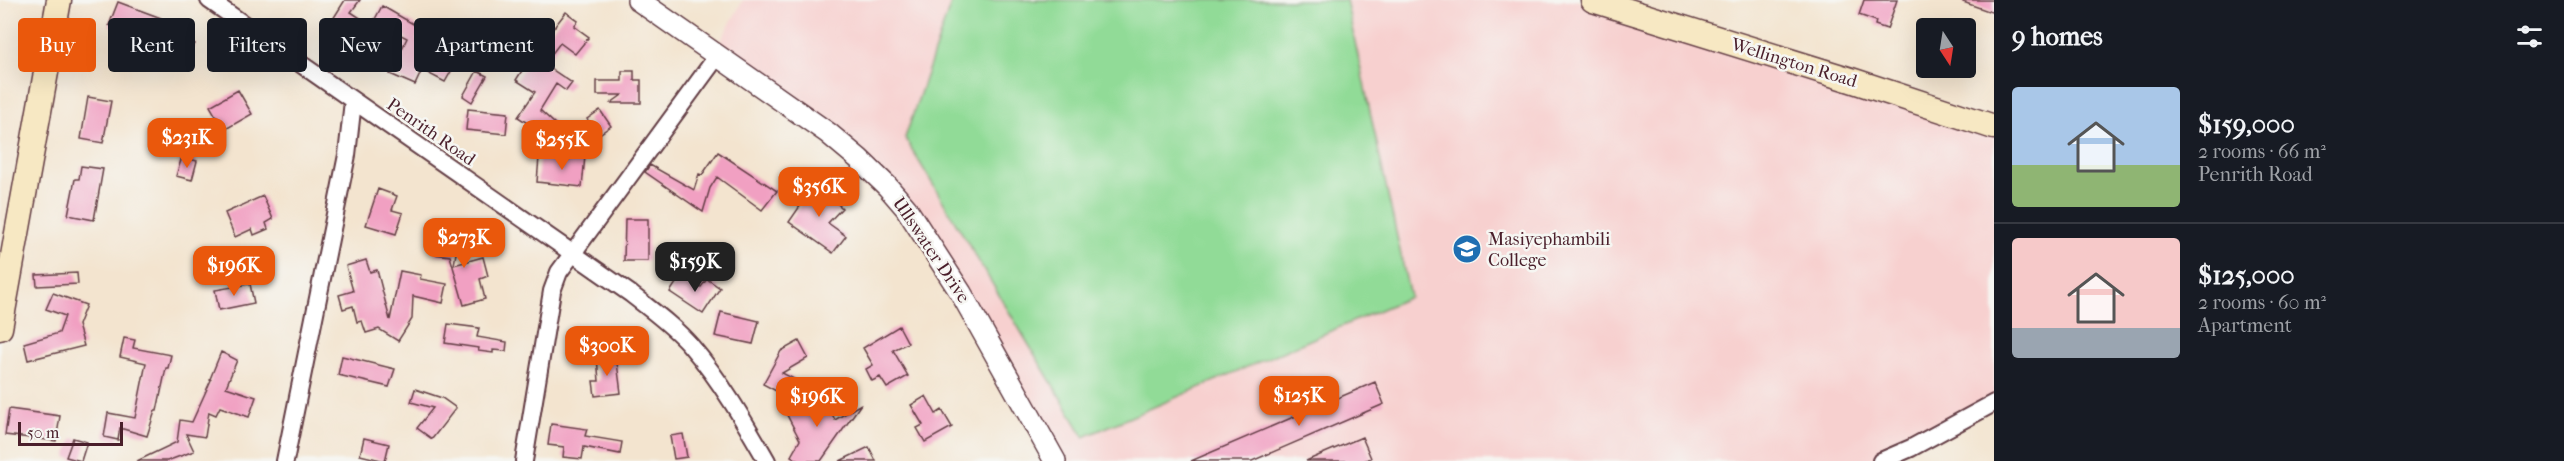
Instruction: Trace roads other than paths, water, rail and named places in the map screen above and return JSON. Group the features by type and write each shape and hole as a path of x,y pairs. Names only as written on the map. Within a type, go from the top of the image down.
{"main road":[{"path":"0,328 58,0"},
{"name":"Wellington Road","path":"1593,0 1645,8 1994,128"}],"street":[{"name":"Penrith Road","path":"209,0 631,294 690,345 728,395 767,461"},
{"name":"Ullswater Drive","path":"638,0 718,55 860,159 906,208 961,293 1055,461"},
{"path":"524,461 537,394 552,291 559,272 718,55"},
{"path":"285,461 347,155 353,101"},
{"path":"1881,461 1914,455 1994,403"}],"place":[{"name":"Masiyephambili College","path":"1467,249"}]}
